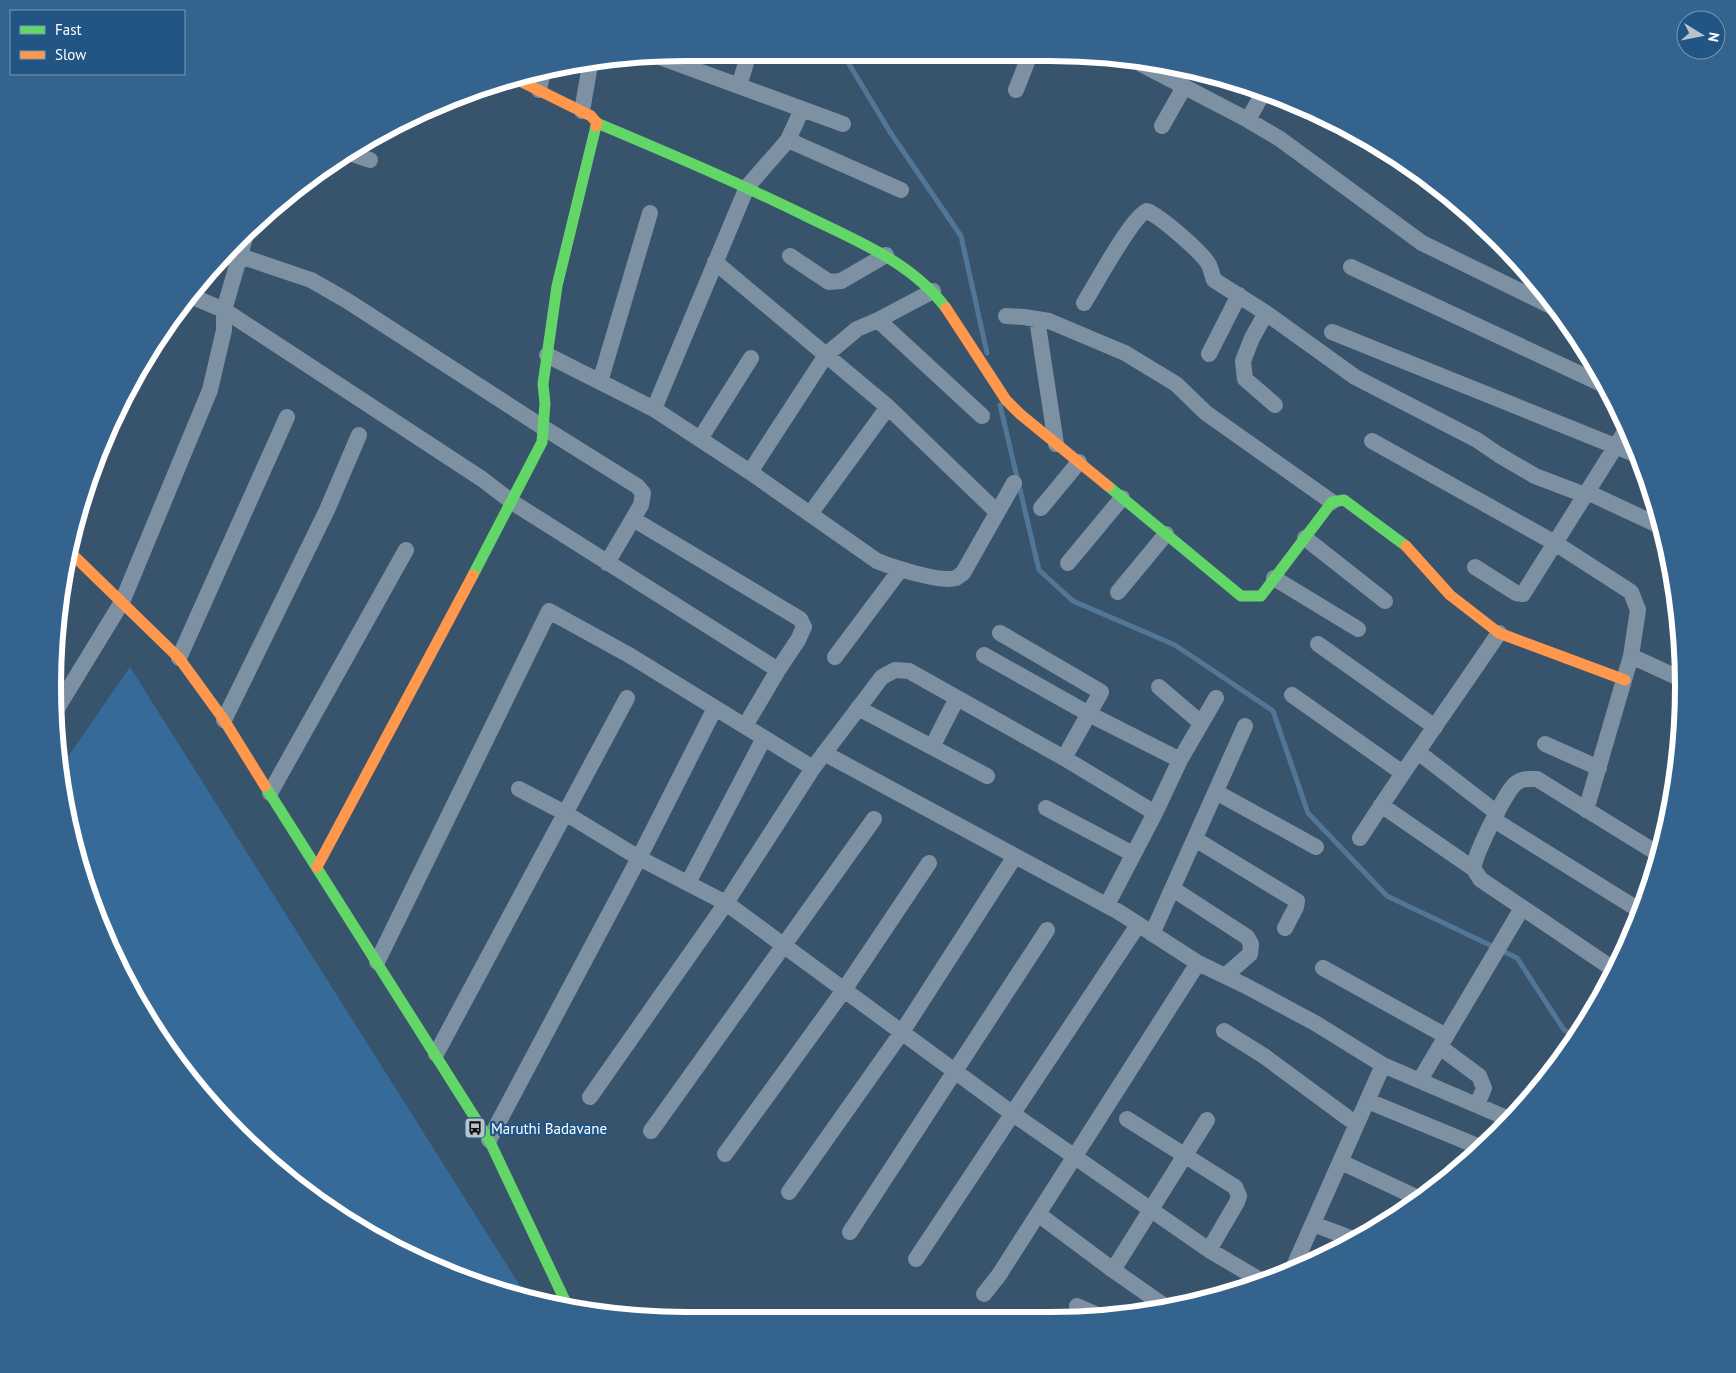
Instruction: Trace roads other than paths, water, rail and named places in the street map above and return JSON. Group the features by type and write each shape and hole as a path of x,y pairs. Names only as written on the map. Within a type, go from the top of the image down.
{"street":[{"path":"739,86 747,61"},
{"path":"1016,90 1027,61"},
{"path":"673,62 843,124"},
{"path":"582,111 589,69"},
{"path":"1153,70 1248,120 1280,139 1422,243 1542,301"},
{"path":"539,90 541,79"},
{"path":"525,83 582,111 591,116 597,123 747,187 886,254 933,291 958,325 1006,400 1056,444 1241,596 1261,596 1332,502 1344,500 1379,524 1410,549 1450,595 1499,633 1625,680"},
{"path":"1162,126 1184,87"},
{"path":"1248,120 1260,98"},
{"path":"654,409 747,187 788,140 802,110"},
{"path":"317,867 512,502 542,442 545,403 543,384 557,286 597,123"},
{"path":"788,140 901,190"},
{"path":"357,156 370,160"},
{"path":"1084,304 1127,233 1142,212 1147,211 1159,218 1204,258 1210,266 1214,280 1266,313 1355,377 1477,440 1535,476 1586,494 1652,523"},
{"path":"600,382 650,213"},
{"path":"62,701 122,602 210,390 224,330 224,310 243,245"},
{"path":"790,256 829,282 841,281 886,254"},
{"path":"240,256 311,280 346,300 637,486 643,493 641,505 608,563"},
{"path":"715,262 888,407 997,512"},
{"path":"1352,267 1594,381"},
{"path":"750,472 826,355 857,329 933,291"},
{"path":"1209,354 1239,296"},
{"path":"196,298 224,310 482,479 512,502 778,670"},
{"path":"1266,313 1252,338 1243,361 1246,379 1275,405"},
{"path":"1006,316 1050,321 1125,353 1155,370 1176,384 1206,413 1332,502"},
{"path":"1037,319 1056,444"},
{"path":"878,320 982,416"},
{"path":"1332,332 1629,451"},
{"path":"546,355 654,409 750,472 877,561 900,570 942,578 955,578 963,573 1014,483"},
{"path":"700,439 751,358"},
{"path":"810,514 888,407"},
{"path":"179,658 288,417"},
{"path":"224,720 327,510 359,435"},
{"path":"1475,567 1516,593 1523,594 1622,436"},
{"path":"1372,441 1555,543 1631,592 1638,610 1631,656 1586,810"},
{"path":"1041,508 1079,462"},
{"path":"1068,563 1122,498"},
{"path":"633,519 800,619 804,627 798,640 745,726"},
{"path":"1118,592 1166,534"},
{"path":"1305,538 1385,601"},
{"path":"270,794 406,550"},
{"path":"75,557 179,658 224,720 489,1140 565,1300"},
{"path":"835,657 900,570"},
{"path":"1274,578 1358,629"},
{"path":"377,962 549,611 629,655 813,768"},
{"path":"1000,633 1101,692 1064,758"},
{"path":"1360,838 1403,770 1418,752 1499,633"},
{"path":"1318,644 1435,727"},
{"path":"984,655 1089,714 1180,760"},
{"path":"1631,656 1675,676"},
{"path":"590,1098 726,903 813,768 882,677 895,670 909,671 1064,758 1155,813"},
{"path":"1159,687 1201,723"},
{"path":"1292,695 1397,769 1403,770"},
{"path":"436,1054 627,698"},
{"path":"932,747 957,698"},
{"path":"1107,905 1155,813 1180,760 1216,698"},
{"path":"489,1140 639,858 714,708"},
{"path":"858,708 987,776"},
{"path":"1152,934 1245,726"},
{"path":"688,882 764,738"},
{"path":"1545,744 1598,768"},
{"path":"1418,752 1495,816 1634,907"},
{"path":"824,753 1107,905 1198,963 1315,1024 1383,1065 1503,1117"},
{"path":"1474,869 1475,859 1495,816 1514,785 1525,778 1537,779 1652,850"},
{"path":"519,789 565,813 639,858 726,903 1013,1114 1209,1250 1255,1277"},
{"path":"1216,792 1316,847"},
{"path":"1381,805 1474,869 1480,879 1608,966"},
{"path":"1046,808 1133,854"},
{"path":"651,1131 874,819"},
{"path":"1195,839 1297,901 1285,928"},
{"path":"788,1192 902,1032 1015,856"},
{"path":"725,1154 844,990 929,863"},
{"path":"1173,889 1247,937 1251,944 1250,954 1225,976"},
{"path":"1420,1080 1522,908"},
{"path":"916,1259 1138,925"},
{"path":"850,1232 1047,930"},
{"path":"984,1294 1038,1214 1198,963"},
{"path":"1324,968 1443,1042 1479,1076 1484,1088 1477,1105"},
{"path":"1224,1031 1264,1056 1356,1124"},
{"path":"1296,1261 1383,1065"},
{"path":"1368,1101 1475,1145"},
{"path":"1128,1119 1236,1187 1239,1196 1209,1250"},
{"path":"1113,1270 1207,1120"},
{"path":"1341,1162 1412,1195"},
{"path":"1038,1214 1159,1302"},
{"path":"1313,1224 1346,1236"},
{"path":"1077,1306 1086,1310"}],"waterway":[{"path":"847,61 890,132 961,236 987,353"},
{"path":"1000,405 1039,570 1073,601 1175,645 1273,711 1308,813 1387,896 1517,958 1564,1030 1570,1033"}],"place":[{"name":"Maruthi Badavane","path":"475,1128"}]}
